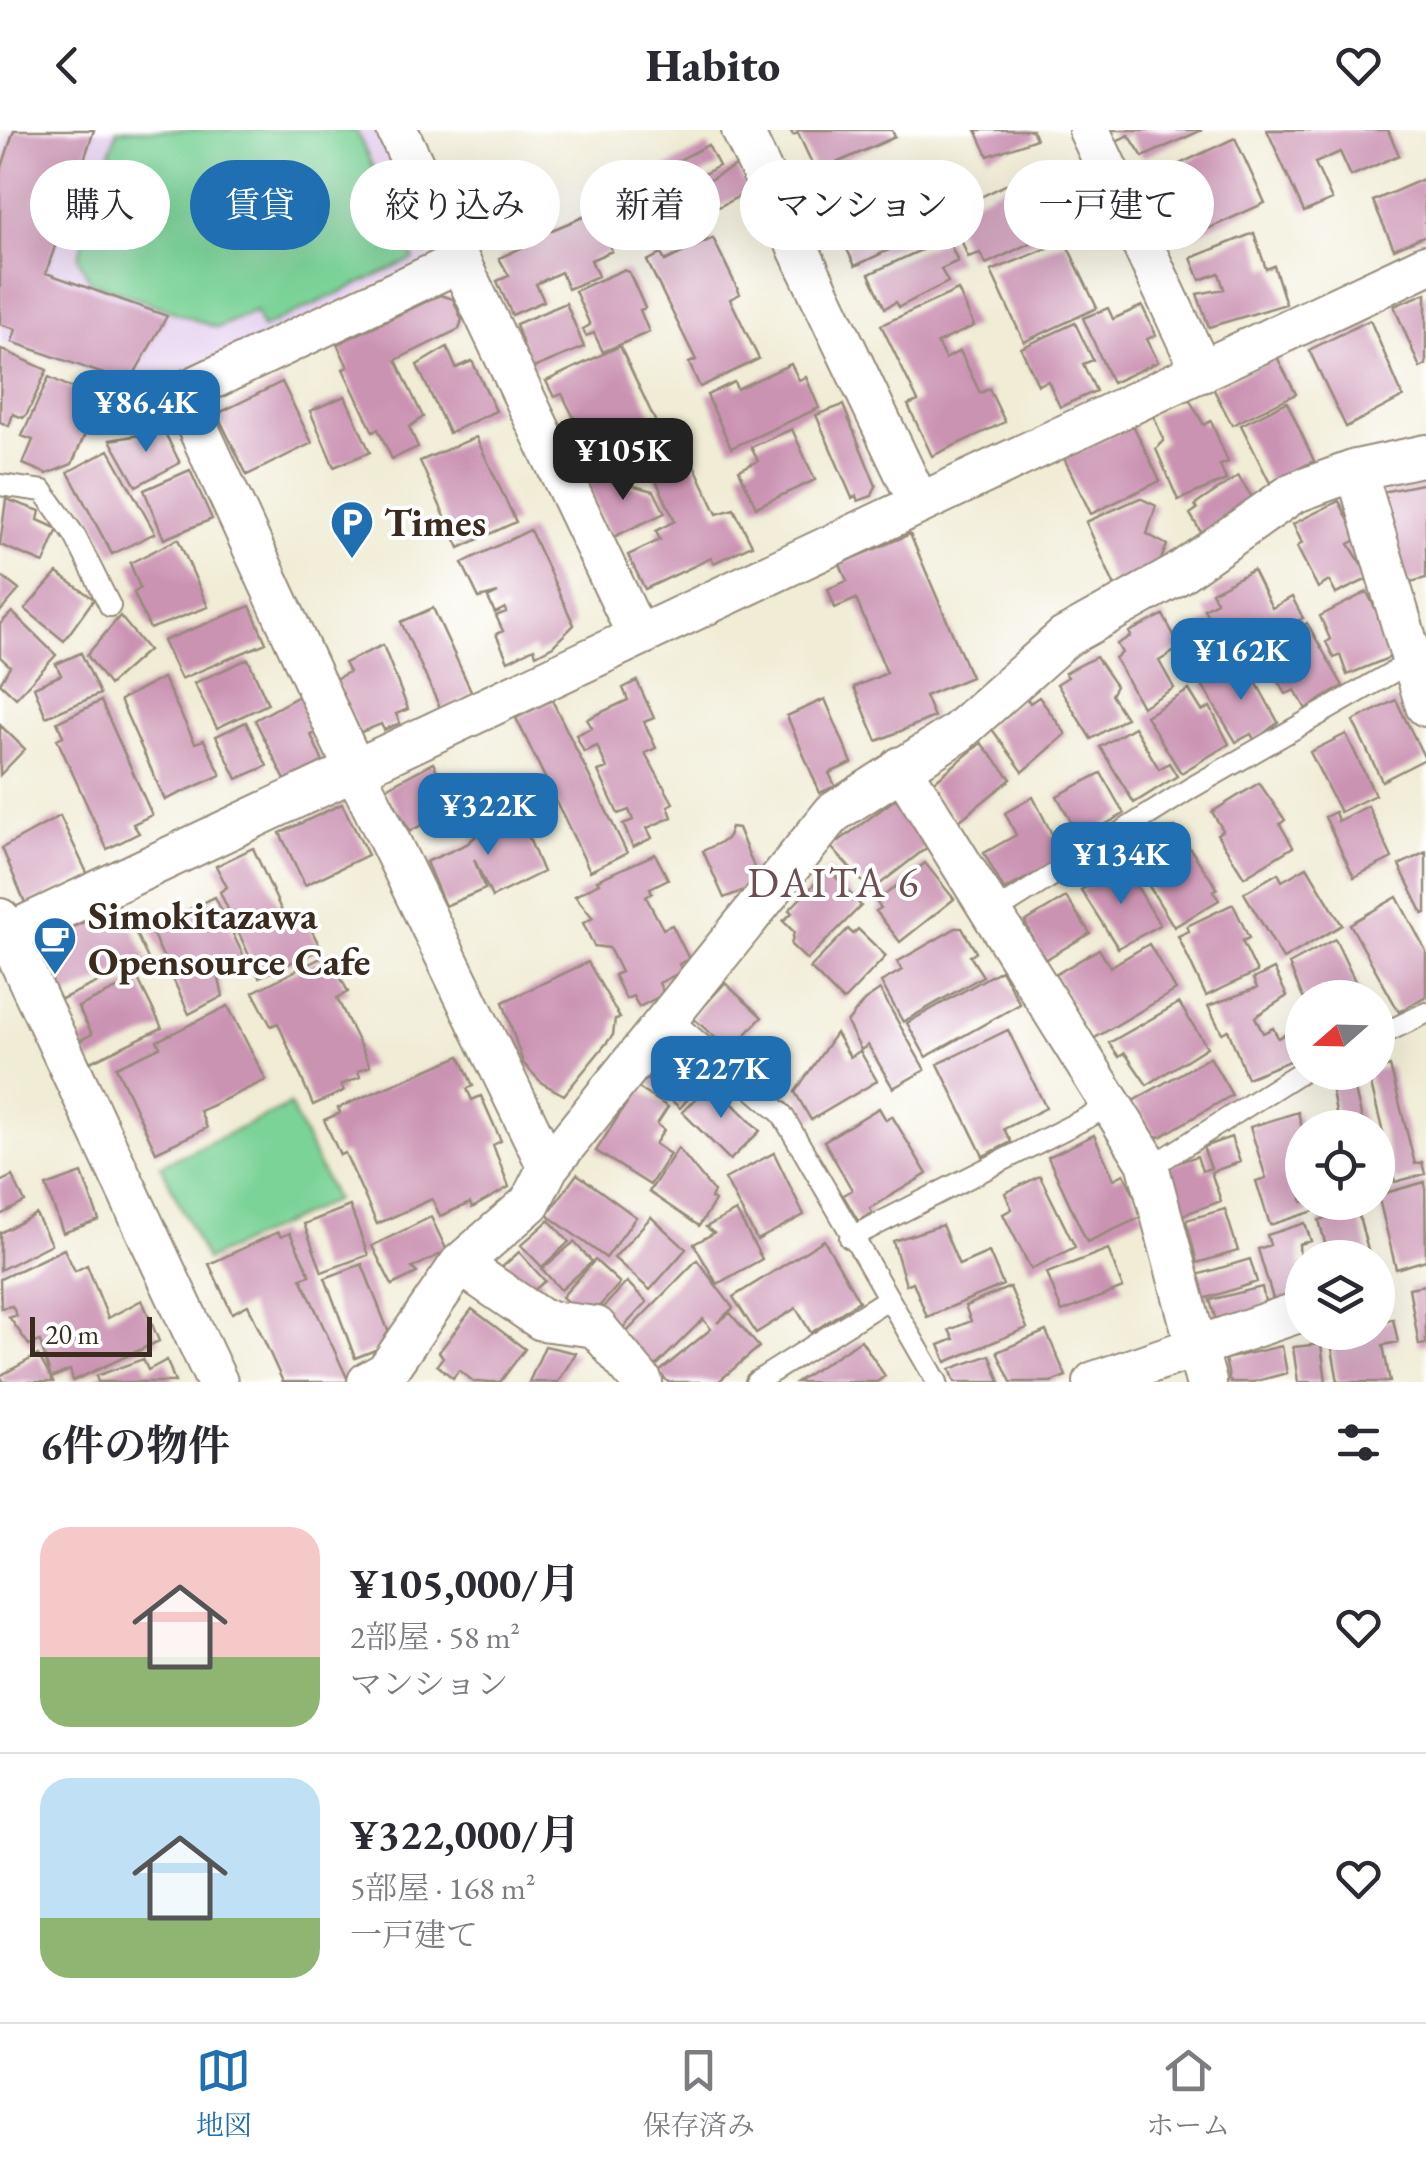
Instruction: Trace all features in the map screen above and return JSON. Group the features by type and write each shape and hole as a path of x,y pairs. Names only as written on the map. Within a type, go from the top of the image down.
{"street":[{"path":"397,130 638,636"},
{"path":"742,130 918,503"},
{"path":"1089,130 1202,372"},
{"path":"460,262 182,393 356,770 548,1167"},
{"path":"217,1382 3,926 356,770 1426,266"},
{"path":"368,1382 386,1372 460,1264 530,1203 548,1167 833,814 957,733 1064,638 1174,576 1293,493 1356,470 1426,455"},
{"path":"1356,470 1426,706"},
{"path":"901,768 1147,1162 1202,1363"},
{"path":"460,1264 542,1320 596,1327 642,1382"},
{"path":"1094,1382 1202,1363 1285,1320"}],"lane":[{"path":"0,485 43,491 76,536 110,606"},
{"path":"993,913 1191,788 1412,661"},
{"path":"1395,1028 1426,1013"},
{"path":"669,1017 782,1114 850,1238 937,1382"},
{"path":"1147,1162 1168,1157 1285,1082"},
{"path":"850,1238 1110,1106"},
{"path":"756,1382 886,1300"}],"shaded area":[{"path":"9,130 383,130 396,160 350,160 350,250 430,250 430,259 150,393 0,341 0,155"}],"green space":[{"path":"117,130 356,130 369,160 350,160 350,250 410,250 414,259 262,328 255,311 217,328 90,281 78,258 80,250 170,250 170,160 108,160"},
{"path":"290,1105 335,1200 206,1260 161,1165"}],"building":[{"path":"14,130 94,130 84,160 30,160 30,250 54,250 46,273 167,316 129,383 12,342 16,329 0,324 0,173"},
{"path":"790,130 892,130 895,137 843,160 810,160 798,133 793,135"},
{"path":"976,130 1032,130 1036,139 988,156"},
{"path":"1110,130 1202,130 1143,157 1129,135 1116,141"},
{"path":"1267,130 1388,130 1399,155 1351,176 1340,152 1315,163 1332,200 1304,212"},
{"path":"1235,138 1265,203 1214,226 1214,160 1188,160"},
{"path":"708,145 716,160 680,160"},
{"path":"736,166 740,174 740,196 720,206 720,174"},
{"path":"1423,179 1426,235 1394,249 1373,201"},
{"path":"1004,186 1004,250 1016,250 986,264 980,253 968,257 965,250 984,250 984,195"},
{"path":"580,218 580,250 612,251 591,260 598,276 568,289 561,272 536,284 544,301 512,315 497,281 509,276 499,258 517,250 560,250 560,227"},
{"path":"1254,233 1266,269 1274,266 1286,304 1209,327 1197,294 1224,289 1219,273 1200,280 1191,258"},
{"path":"688,250 719,250 740,294 730,299 759,359 700,387 689,363 696,360 647,261 661,254 665,261"},
{"path":"847,250 889,250 855,266"},
{"path":"921,250 953,250 958,261 941,269 948,282 899,307 896,302 885,308 869,274"},
{"path":"1043,250 1069,250 1097,308 1024,342 991,271"},
{"path":"623,270 629,272 645,308 640,310 649,332 603,352 594,333 586,336 583,329 590,325 575,291"},
{"path":"958,290 974,326 937,343 945,359 960,351 980,393 989,389 1005,422 932,456 908,405 918,401 881,325"},
{"path":"1426,293 1426,365 1420,368 1394,306"},
{"path":"440,295 453,299 462,320 459,329 396,360 423,417 409,427 418,447 392,459 378,429 373,432 343,369 348,367 337,344"},
{"path":"566,303 584,347 531,369 516,324"},
{"path":"1142,306 1156,335 1147,339 1158,362 1112,383 1083,318 1108,308 1113,319"},
{"path":"1370,320 1403,397 1346,427 1309,350"},
{"path":"1075,323 1093,360 1083,364 1096,391 1060,407 1048,381 1038,385 1021,348"},
{"path":"620,346 665,442 593,476 582,452 572,456 563,436 579,428 562,394 554,397 546,381"},
{"path":"447,347 456,368 472,361 496,411 449,433 417,365"},
{"path":"1,349 47,370 27,414 23,418 13,414 9,426 0,422"},
{"path":"1277,357 1296,394 1232,425 1213,388"},
{"path":"791,364 799,380 806,377 819,408 731,448 707,395 734,382 737,389"},
{"path":"49,377 86,395 79,421 87,429 72,464 47,474 23,464 33,440 22,436"},
{"path":"282,382 312,443 247,475 217,414"},
{"path":"141,392 140,403 152,405 150,429 100,430 98,397"},
{"path":"345,396 370,452 334,467 310,411"},
{"path":"1189,399 1204,425 1211,421 1228,462 1220,465 1226,480 1178,500 1156,449 1164,441 1153,415"},
{"path":"1287,402 1314,461 1270,483 1241,425"},
{"path":"843,405 876,486 872,496 858,501 856,496 852,498 816,415"},
{"path":"1133,425 1160,481 1091,514 1064,458"},
{"path":"792,429 815,480 756,507 739,470 758,461 751,447"},
{"path":"164,431 180,463 136,486 110,440"},
{"path":"476,437 516,522 459,548 420,461"},
{"path":"684,444 717,514 734,509 752,545 714,563 711,558 645,589 628,555 660,540 656,531 675,521 647,461"},
{"path":"109,450 155,533 112,554 68,472"},
{"path":"622,467 630,485 654,491 665,513 611,538 587,484"},
{"path":"190,470 212,519 164,539 144,490"},
{"path":"1238,476 1254,500 1202,534 1190,514 1197,509 1195,505"},
{"path":"1426,483 1426,578 1403,584 1382,492"},
{"path":"1140,498 1156,506 1147,534 1167,545 1157,569 1117,591 1086,522"},
{"path":"6,499 40,511 38,520 58,529 44,563 0,545"},
{"path":"1339,501 1358,539 1349,544 1370,578 1336,594 1329,581 1318,588 1297,547 1302,543 1293,524"},
{"path":"530,530 574,625 553,646 536,655 534,648 508,661 496,634 503,631 496,616 506,612 505,608 495,613 488,598 498,593 479,598 462,563"},
{"path":"910,534 971,677 925,696 934,717 877,741 854,687 887,673 856,599 835,608 828,589 847,581 840,564"},
{"path":"178,539 208,607 150,629 134,593 140,588 130,563"},
{"path":"1253,570 1272,608 1292,597 1303,618 1196,676 1181,647 1159,661 1174,688 1142,707 1115,658 1122,653 1117,644 1131,636 1129,632 1163,615 1176,639 1210,620 1204,609 1217,602 1212,592"},
{"path":"57,573 94,599 64,641 25,609"},
{"path":"0,575 19,590 0,612"},
{"path":"1367,592 1398,654 1347,675 1340,655 1334,658 1326,642 1330,639 1320,616"},
{"path":"250,606 266,643 181,679 163,641"},
{"path":"433,608 473,695 441,710 401,622"},
{"path":"12,612 56,655 16,698 0,683 10,666 0,657 0,624"},
{"path":"120,616 148,650 109,685 87,655"},
{"path":"1307,623 1343,686 1306,709 1295,690 1286,694 1261,651"},
{"path":"383,645 408,709 396,714 400,723 384,730 381,724 359,733 335,679 349,672 344,663"},
{"path":"81,653 100,694 46,717 34,687 61,675 56,664"},
{"path":"1096,657 1116,686 1111,695 1126,718 1091,739 1057,684 1068,677 1065,673"},
{"path":"248,659 268,704 217,728 194,683"},
{"path":"1245,662 1278,722 1255,741 1251,734 1236,742 1202,685"},
{"path":"163,678 195,743 204,740 221,775 165,800 120,700"},
{"path":"637,681 654,718 644,722 656,748 645,753 673,803 668,806 672,817 647,828 652,838 633,847 623,824 633,820 629,810 618,814 598,771 607,768 597,746 584,752 576,735 592,728 587,719 628,700 623,688"},
{"path":"1189,690 1202,711 1210,707 1229,744 1181,773 1146,716"},
{"path":"301,695 319,732 311,735 323,762 285,780 255,720"},
{"path":"1026,697 1030,703 1039,697 1066,734 1023,772 989,725"},
{"path":"825,699 852,763 829,773 835,786 820,793 787,716"},
{"path":"552,700 627,853 590,871 516,718"},
{"path":"1396,700 1425,759 1382,781 1353,721"},
{"path":"101,701 152,815 133,824 139,833 107,849 57,739 63,736 57,722"},
{"path":"246,722 267,766 237,779 216,736"},
{"path":"0,725 25,749 0,775"},
{"path":"1134,727 1159,769 1169,763 1177,776 1134,803 1100,747"},
{"path":"1346,734 1375,795 1340,812 1310,752"},
{"path":"981,743 1011,779 959,821 930,785"},
{"path":"433,763 456,807 410,831 386,788"},
{"path":"1101,773 1124,814 1080,838 1057,796"},
{"path":"1259,783 1285,820 1280,824 1293,847 1244,877 1217,834 1223,830 1212,812"},
{"path":"902,794 929,846 871,891 831,847"},
{"path":"1033,797 1053,836 1069,827 1080,849 1004,890 984,853 1016,835 1005,813"},
{"path":"513,800 543,872 492,897 474,859 485,889 445,906 426,862 476,836 469,820"},
{"path":"342,804 368,855 305,885 280,833"},
{"path":"1368,806 1392,858 1354,877 1325,817 1335,812 1338,821"},
{"path":"60,816 88,875 26,905 2,848"},
{"path":"731,827 738,828 755,870 747,889 724,898 703,851 727,839"},
{"path":"1175,827 1217,888 1213,891 1219,900 1174,927 1133,860 1159,844 1155,839"},
{"path":"253,848 289,927 306,919 321,949 259,977 220,892 227,887 216,866"},
{"path":"1426,852 1426,913 1423,914 1399,865"},
{"path":"655,854 668,879 650,888 652,893 646,897 663,929 672,925 689,959 679,964 683,971 659,983 664,994 639,1007 633,996 626,999 614,975 621,972 609,948 594,946 583,923 593,918 575,896 599,883 597,880"},
{"path":"925,863 954,899 900,942 876,911 881,908 876,902"},
{"path":"1124,865 1160,925 1118,948 1081,890"},
{"path":"1307,867 1342,925 1283,959 1244,893 1278,873 1282,881"},
{"path":"829,869 861,906 807,960 791,945 794,932 783,921"},
{"path":"215,897 248,965 219,979 223,996 189,1014 150,928"},
{"path":"1066,897 1090,933 1043,961 1025,922"},
{"path":"1397,897 1426,951 1426,996 1399,1012 1395,1005 1395,980 1381,980 1350,924"},
{"path":"1233,904 1249,938 1242,941 1257,972 1206,996 1178,936 1189,931 1187,926"},
{"path":"125,911 148,959 55,1002 37,962 50,957 45,948 69,937 66,930 104,913 107,919"},
{"path":"962,928 976,952 970,956 983,976 903,1022 881,982 902,970 897,962"},
{"path":"848,929 853,934 858,929 886,956 843,1001 810,968"},
{"path":"1335,939 1354,980 1296,980 1289,964"},
{"path":"1149,944 1176,990 1093,1039 1055,975 1099,949 1110,967"},
{"path":"329,954 348,992 337,998 370,1066 358,1071 360,1077 341,1085 344,1091 313,1105 278,1023 271,1026 253,992"},
{"path":"588,962 620,1018 615,1019 613,1035 564,1095 542,1083 523,1063 503,1002"},
{"path":"1274,969 1285,992 1285,997 1255,1017 1263,1033 1273,1028 1278,1038 1285,1035 1285,1063 1247,1078 1228,1030 1222,1033 1208,1006 1257,988 1253,979"},
{"path":"1001,970 1020,1004 926,1057 907,1023"},
{"path":"138,979 162,1028 90,1062 79,1041 92,1034 78,1007"},
{"path":"725,983 762,1017 730,1051 693,1018"},
{"path":"880,990 925,1070 893,1088 868,1045 861,1050 847,1023 864,1001"},
{"path":"1179,1003 1207,1047 1147,1085 1125,1053 1119,1057 1109,1043"},
{"path":"228,1006 266,1080 200,1111 207,1128 156,1152 116,1067 160,1047 157,1041"},
{"path":"1008,1030 1046,1108 1004,1129 1011,1142 983,1156 938,1064"},
{"path":"836,1033 850,1057 860,1051 877,1081 811,1120 795,1092"},
{"path":"677,1041 712,1071 680,1108 645,1078"},
{"path":"460,1056 473,1086 467,1089 472,1100 481,1096 501,1141 493,1145 509,1187 472,1208 470,1203 440,1216 432,1199 377,1224 345,1153 340,1155 324,1120 340,1113 338,1108"},
{"path":"1210,1057 1232,1095 1160,1137 1155,1136 1133,1101"},
{"path":"712,1083 760,1131 730,1160 682,1112"},
{"path":"1395,1086 1415,1164 1422,1162 1425,1174 1395,1182 1395,1110 1377,1110 1372,1090 1395,1090"},
{"path":"637,1087 668,1107 657,1124 664,1130 655,1144 670,1154 650,1185 596,1151"},
{"path":"1332,1090 1355,1090 1360,1110 1336,1110"},
{"path":"879,1108 886,1120 892,1116 927,1174 870,1208 872,1213 858,1221 843,1195 852,1190 824,1141"},
{"path":"1285,1116 1286,1220 1270,1225 1256,1181 1266,1178 1250,1127"},
{"path":"1094,1135 1114,1179 1124,1174 1144,1216 1087,1242 1048,1157"},
{"path":"1231,1137 1240,1162 1211,1172 1221,1201 1180,1216 1163,1168 1197,1156 1202,1171 1211,1168 1203,1147"},
{"path":"678,1148 714,1192 711,1198 715,1201 699,1226 649,1192"},
{"path":"774,1153 804,1215 757,1240 725,1179"},
{"path":"82,1173 99,1220 63,1233 46,1186"},
{"path":"577,1174 636,1217 606,1258 547,1215"},
{"path":"12,1176 25,1202 0,1215 0,1182"},
{"path":"1040,1176 1075,1247 1031,1269 1003,1214 1012,1209 1005,1193"},
{"path":"1425,1182 1426,1260 1396,1269 1395,1240 1389,1240 1384,1220 1395,1220 1395,1190"},
{"path":"350,1206 368,1255 322,1272 304,1224"},
{"path":"1225,1209 1238,1251 1197,1263 1186,1220"},
{"path":"736,1211 762,1259 717,1284 694,1244 714,1233 706,1227"},
{"path":"36,1214 51,1244 0,1270 0,1233"},
{"path":"431,1217 447,1251 412,1268 417,1273 392,1285 372,1246"},
{"path":"651,1217 686,1249 650,1290 614,1258"},
{"path":"549,1220 569,1242 542,1267 521,1245"},
{"path":"1319,1220 1360,1220 1365,1240 1324,1240"},
{"path":"1305,1223 1311,1240 1285,1240 1285,1310 1277,1312 1258,1249 1270,1245 1267,1235"},
{"path":"942,1225 959,1265 989,1252 1003,1285 927,1317 913,1282 906,1285 893,1241"},
{"path":"278,1232 281,1237 290,1233 310,1275 301,1278 349,1382 283,1382 248,1305 232,1313 209,1264"},
{"path":"824,1240 859,1301 811,1333 796,1308 756,1333 733,1297"},
{"path":"574,1242 592,1262 561,1290 542,1269"},
{"path":"64,1249 75,1271 87,1265 108,1318 142,1300 159,1341 73,1381 70,1370 51,1378 40,1341 29,1345 9,1317 17,1316 12,1306 1,1308 0,1279"},
{"path":"1108,1249 1123,1288 1062,1312 1047,1273"},
{"path":"519,1252 545,1281 526,1297 501,1268"},
{"path":"1250,1259 1257,1282 1204,1299 1197,1275"},
{"path":"595,1260 620,1283 587,1320 562,1297"},
{"path":"697,1260 733,1308 717,1323 730,1313 759,1347 718,1382 668,1382 659,1372 711,1329 703,1319 649,1373 617,1342"},
{"path":"362,1264 393,1343 355,1358 325,1278"},
{"path":"627,1282 647,1302 616,1335 596,1315"},
{"path":"1425,1285 1426,1344 1419,1345 1409,1288"},
{"path":"1010,1287 1027,1328 946,1362 939,1345 954,1339 949,1330 971,1321 965,1306"},
{"path":"1262,1287 1268,1316 1219,1331 1210,1300"},
{"path":"472,1309 525,1349 500,1382 474,1382 459,1370 453,1378 437,1365 443,1357 439,1352"},
{"path":"1046,1331 1066,1376 1051,1382 1011,1382 997,1352"},
{"path":"861,1340 885,1376 877,1382 796,1382"},
{"path":"545,1346 576,1353 558,1382 529,1382"},
{"path":"1282,1346 1287,1373 1253,1382 1230,1382 1225,1359"},
{"path":"1293,1350 1322,1350 1326,1382 1298,1382"},
{"path":"1332,1350 1384,1350 1390,1382 1338,1382"},
{"path":"38,1355 53,1382 4,1382 0,1376"},
{"path":"990,1355 1000,1382 955,1382 950,1369"},
{"path":"143,1359 148,1370 167,1360 175,1382 98,1382 96,1376"}],"place":[{"name":"Times","path":"352,560"},
{"name":"Simokitazawa Opensource Cafe","path":"55,976"}],"district":[{"name":"DAITA 6","path":"834,882"}]}
